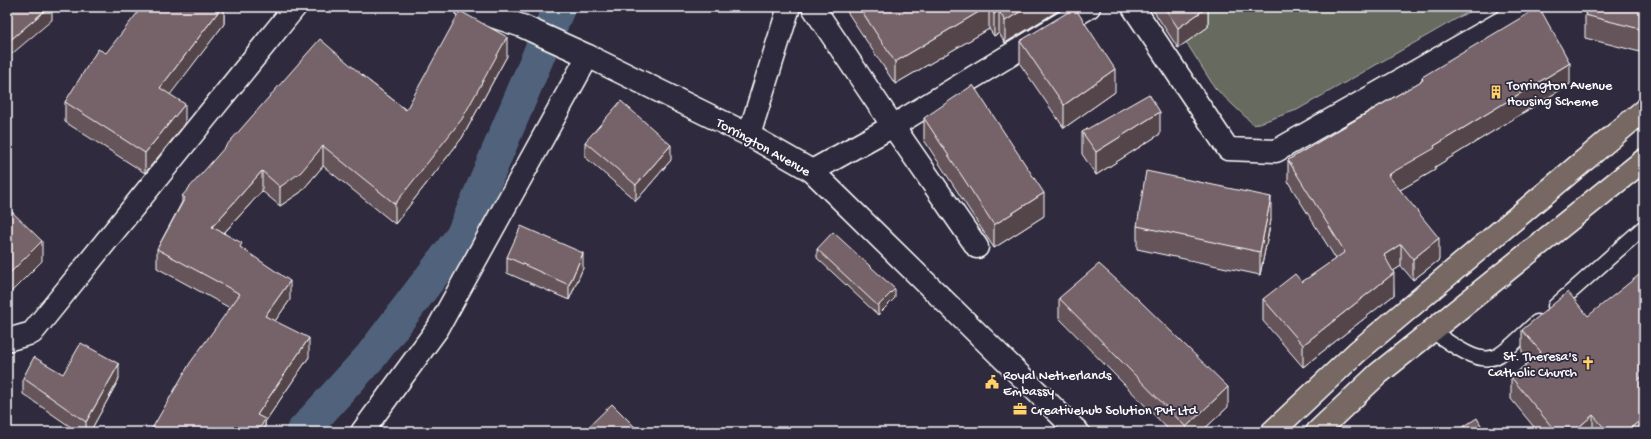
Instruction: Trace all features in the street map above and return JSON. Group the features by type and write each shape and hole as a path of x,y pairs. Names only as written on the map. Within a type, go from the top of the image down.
{"main road":[{"path":"1272,432 1357,352 1644,110"},
{"path":"1316,432 1378,374 1644,160"}],"street":[{"path":"7,340 32,333 295,7"},
{"name":"Torrington Avenue","path":"465,7 522,26 588,56 749,135 812,171 1078,432"},
{"path":"749,135 789,7"},
{"path":"813,7 977,247"},
{"path":"812,171 893,126 1089,7"},
{"path":"1133,7 1228,149 1276,151 1529,7"},
{"path":"362,432 438,328 588,56"}],"lane":[{"path":"1432,330 1467,354 1486,358 1498,356 1644,227"}],"green space":[{"path":"1164,7 1477,7 1297,110 1254,125 1215,88"}],"building":[{"path":"7,7 49,7 7,43"},
{"path":"142,7 222,7 160,88 185,104 145,153 65,102 98,49 106,53"},
{"path":"859,7 987,7 895,62"},
{"path":"989,7 1028,7 1005,21 999,11 994,14"},
{"path":"1164,7 1208,7 1178,28"},
{"path":"1539,7 1570,63 1434,146 1435,148 1388,175 1439,238 1413,259 1401,244 1384,255 1394,273 1303,345 1263,299 1295,274 1302,282 1345,252 1288,160 1423,80 1422,77"},
{"path":"1587,7 1644,7 1644,30 1585,15"},
{"path":"1075,8 1115,69 1064,105 1020,41"},
{"path":"460,11 507,37 462,119 395,204 323,146 301,172 280,187 262,171 212,227 242,243 240,247 290,281 265,316 309,338 257,415 265,419 258,432 191,432 186,429 184,432 150,432 190,363 240,294 157,249 185,198 182,196 320,39 406,110"},
{"path":"973,85 1044,193 994,225 924,118"},
{"path":"1149,94 1160,112 1096,152 1082,132"},
{"path":"621,101 671,145 636,185 585,142"},
{"path":"1146,171 1271,197 1260,252 1137,226"},
{"path":"7,207 42,241 7,276"},
{"path":"521,226 583,253 569,285 507,257"},
{"path":"833,232 895,289 878,306 817,249"},
{"path":"1099,264 1139,300 1228,387 1186,427 1059,298"},
{"name":"St. Theresa's Catholic Church","path":"1644,271 1644,375 1640,378 1644,384 1644,417 1626,432 1608,432 1593,415 1573,432 1556,432 1511,377 1541,352 1522,330 1568,292 1588,316"},
{"path":"81,343 119,364 86,422 23,378 34,357 63,374"},
{"path":"612,404 640,432 583,432"},
{"path":"1477,418 1485,432 1455,432"}],"waterway":[{"path":"302,432 371,356 462,236 559,7"}],"place":[{"name":"Torrington Avenue Housing Scheme","path":"1496,92"},
{"name":"St. Theresa's Catholic Church","path":"1588,363"},
{"name":"Royal Netherlands Embassy","path":"992,382"},
{"name":"Creativehub Solution Pvt Ltd","path":"1020,409"}]}
